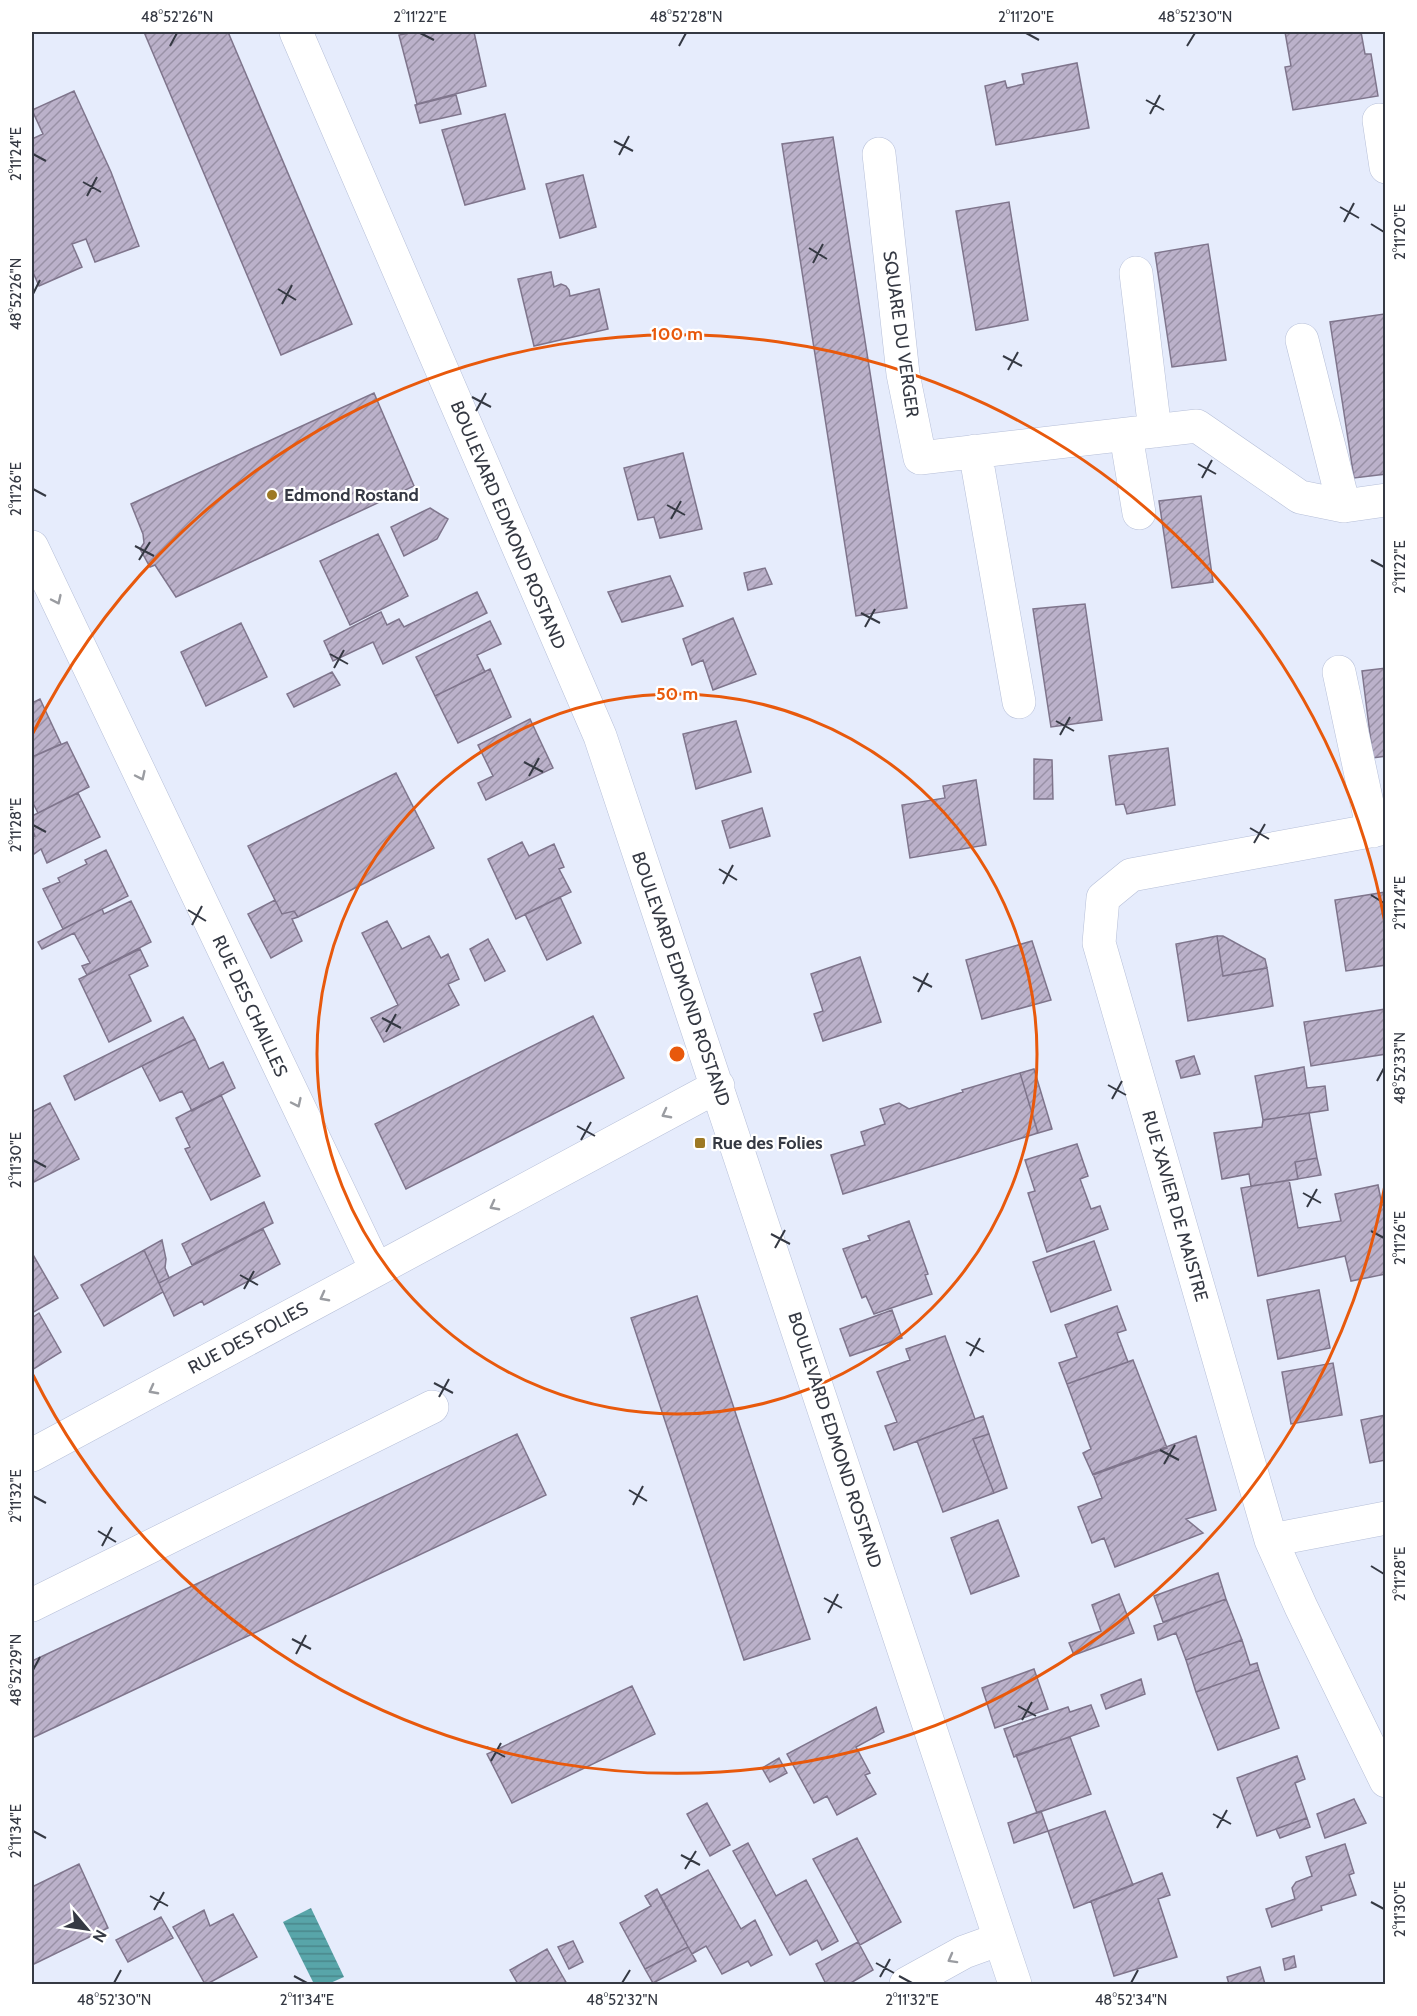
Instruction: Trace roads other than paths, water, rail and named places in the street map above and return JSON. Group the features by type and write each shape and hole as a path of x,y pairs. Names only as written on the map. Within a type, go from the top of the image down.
{"street":[{"name":"BOULEVARD EDMOND ROSTAND","path":"296,32 600,736 664,935 718,1086 1015,1984"},
{"path":"1379,120 1386,167"},
{"name":"SQUARE DU VERGER","path":"879,154 903,374 920,458 1197,426 1300,497 1344,506 1386,500"},
{"path":"1136,273 1140,433 1139,513"},
{"path":"1302,340 1344,506"},
{"path":"975,452 1019,702"},
{"name":"RUE DES CHAILLES","path":"32,547 376,1269"},
{"path":"1339,672 1379,829"},
{"name":"RUE XAVIER DE MAISTRE","path":"1379,829 1131,875 1103,898 1099,942 1271,1540 1386,1781"},
{"name":"RUE DES FOLIES","path":"32,1455 718,1086"},
{"path":"32,1605 432,1407"},
{"path":"1271,1540 1386,1518"},
{"path":"906,1984 964,1952 1000,1939"}],"place":[{"name":"Edmond Rostand","path":"272,495"},
{"name":"Rue des Folies","path":"700,1143"}]}
